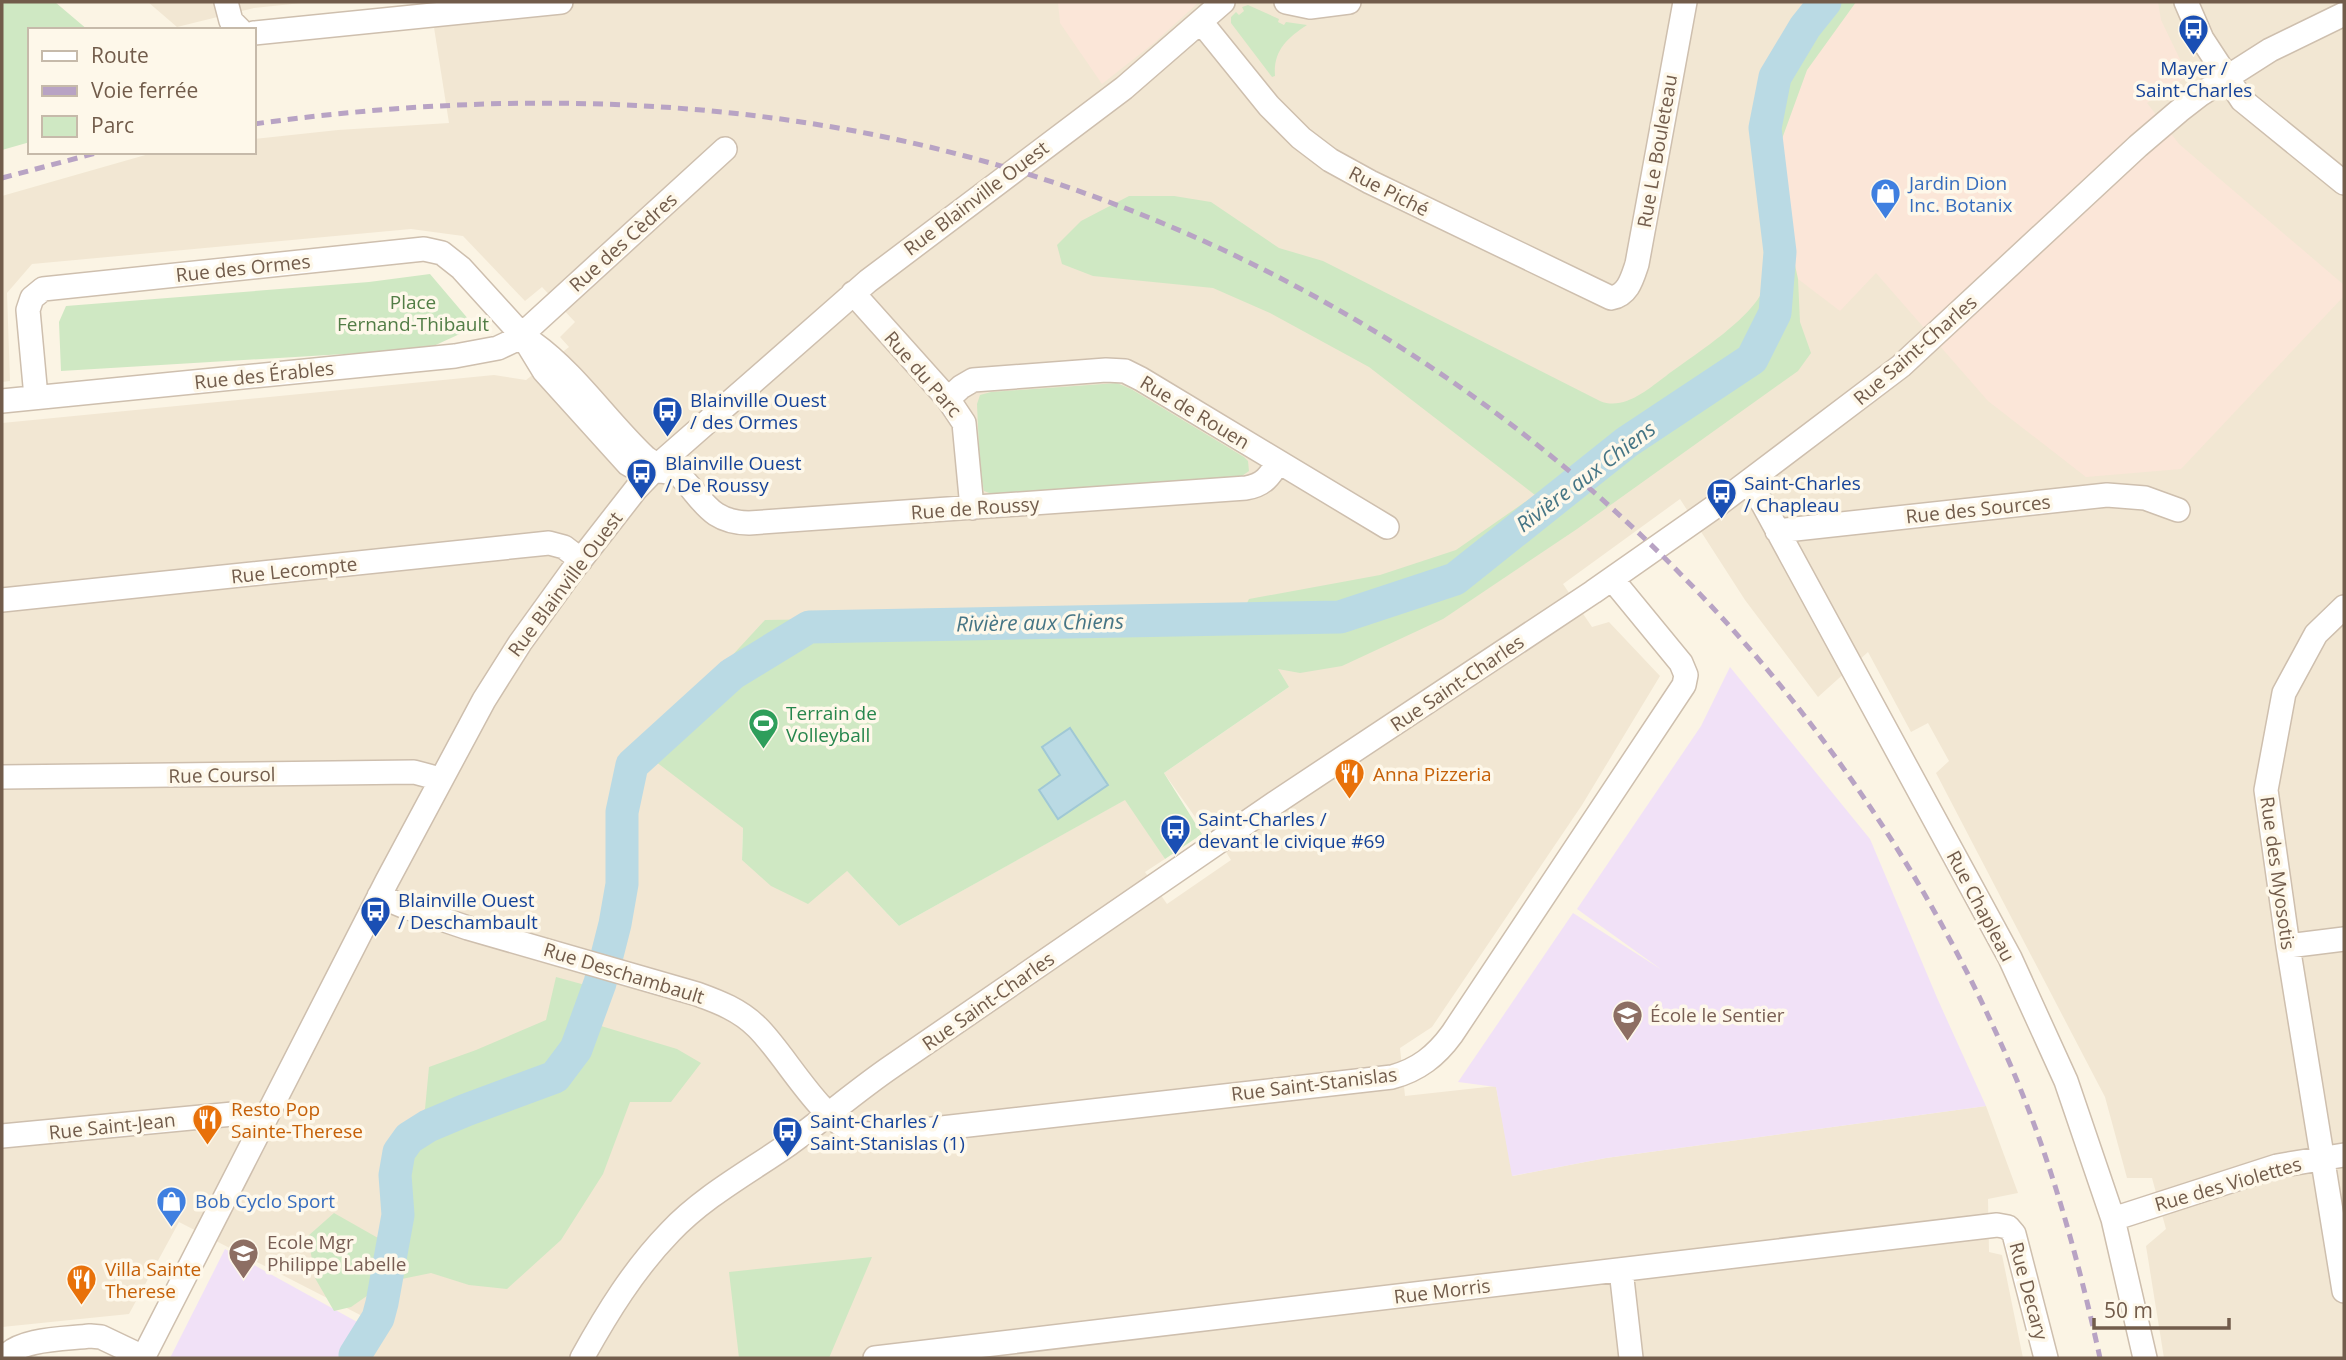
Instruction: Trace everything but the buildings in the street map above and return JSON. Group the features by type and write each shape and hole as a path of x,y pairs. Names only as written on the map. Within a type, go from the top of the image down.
{"street":[{"path":"226,2 231,21 238,28"},
{"path":"256,33 561,2"},
{"name":"Rue Blainville Ouest","path":"143,1357 440,779 509,659 581,560 663,470 853,293 1124,88 1223,2"},
{"path":"1286,2 1310,7 1349,2"},
{"name":"Rue Le Bouleteau","path":"1619,296 1627,289 1637,264 1685,2"},
{"path":"2186,2 2202,39 2248,106 2344,183"},
{"name":"Rue Saint-Charles","path":"582,1358 620,1294 671,1231 697,1207 793,1141 891,1067 1275,803 1612,579 1748,483 1880,383 2138,146 2201,94 2281,44 2344,14"},
{"name":"Rue Piché","path":"1201,22 1275,113 1301,138 1330,160 1371,183 1602,296 1619,296"},
{"name":"Rue des Cèdres","path":"522,335 725,149"},
{"name":"Rue des Ormes","path":"36,397 28,310 29,303 37,292 49,288 424,248 436,250 450,258 522,335 556,360 645,457 663,470"},
{"name":"Rue du Parc","path":"853,293 948,399 964,423 972,508"},
{"name":"Rue des Érables","path":"2,401 472,354 505,346 522,335"},
{"name":"Rue de Rouen","path":"948,399 973,380 1106,370 1125,371 1387,527"},
{"name":"Rue de Roussy","path":"663,470 717,516 738,523 1246,488 1262,483 1279,462"},
{"name":"Rue Chapleau","path":"1748,483 1777,531 2010,958 2066,1081 2113,1219 2145,1358"},
{"name":"Rue des Sources","path":"1777,531 2107,495 2145,498 2178,510"},
{"name":"Rue Lecompte","path":"2,600 549,543 564,547 581,560"},
{"name":"Rue Saint-Stanislas","path":"829,1113 854,1131 885,1133 1382,1078 1400,1074 1425,1062 1443,1046 1470,1008 1675,700 1686,679 1686,671 1677,657 1612,579"},
{"name":"Rue des Myosotis","path":"2344,607 2316,635 2284,693 2266,790 2288,946 2333,1156 2344,1291"},
{"name":"Rue Coursol","path":"2,777 414,772 440,779"},
{"name":"Rue Deschambault","path":"379,896 460,925 726,1005 742,1014 765,1035 829,1113"},
{"path":"2288,946 2344,939"},
{"name":"Rue Saint-Jean","path":"2,1136 233,1114 261,1124"},
{"name":"Rue des Violettes","path":"2113,1219 2277,1166 2333,1156"},
{"name":"Rue Morris","path":"875,1358 1987,1226 2008,1227"},
{"name":"Rue Decary","path":"2008,1227 2016,1240 2046,1358"},
{"path":"1620,1270 1631,1358"},
{"path":"4,1358 13,1349 25,1344 90,1336 101,1337 143,1357"}],"shaded area":[{"path":"148,2 311,2 254,8 177,27"},
{"path":"430,2 2344,2 2344,1358 2164,1358 2146,1246 2166,1229 2152,1178 2127,1178 2105,1097 1936,773 1949,761 1928,723 1911,732 1868,652 1818,697 1745,600 1680,499 1563,584 1592,627 1609,622 1660,676 1582,805 1432,1027 1400,1048 1405,1096 1496,1086 1513,1176 1606,1158 1986,1106 2018,1193 1988,1199 1989,1252 2002,1255 2023,1358 356,1358 372,1321 179,1222 129,1314 2,1327 2,423 494,375 526,380 569,347 560,337 575,322 542,287 525,301 463,236 411,229 32,264 7,293 10,381 2,382 2,196 149,154 256,154 256,139 449,123","holes":["1289,687 1164,773 1205,831 1211,828 1231,860 1167,904 1145,872 1165,859 1126,799 899,926 847,871 742,860 743,828"]},
{"path":"1058,2 1199,2 1154,43 1102,84 1060,23"},
{"path":"1856,2 2158,2 2161,20 2188,76 2147,103 2179,144 2344,285 2344,296 2181,469 2086,477 1988,401 1876,273 1840,311 1798,279 1776,179 1779,147 1807,70"},
{"path":"1730,667 1870,839 1986,1106 1606,1158 1512,1176 1496,1087 1458,1082 1573,913 1662,970 1577,909 1701,726"},
{"name":"Ecole Mgr Philippe Labelle","path":"225,1249 359,1323 343,1358 170,1358"}],"green space":[{"path":"2,2 55,2 86,28 28,28 28,143 2,150"},
{"path":"1807,2 1856,2 1807,70 1779,147 1776,179 1798,279 1800,322 1811,353 1798,371 1577,529 1443,619 1342,666 1300,673 1278,669 1289,687 1164,773 1202,834 1165,859 1125,800 899,926 847,871 808,904 771,886 742,860 743,828 643,752 765,620 1242,613 1249,599 1380,575 1456,550 1535,495 1369,367 1270,313 1213,288 1093,276 1062,264 1057,245 1081,221 1129,196 1174,196 1211,202 1279,248 1323,261 1600,401 1627,401 1651,387 1721,336 1748,311 1764,287 1768,252 1758,167 1759,116 1769,66 1778,43"},
{"path":"1248,5 1279,19 1278,22 1284,25 1286,22 1307,25 1293,35 1279,52 1275,76 1272,77 1231,23 1231,17 1236,12 1239,15 1244,11 1242,7"},
{"name":"Place Fernand-Thibault","path":"430,274 475,327 427,349 61,371 59,322 66,306 369,282"},
{"path":"1117,383 1244,457 1248,461 1249,471 1234,477 992,494 984,491 980,471 977,404 980,395"},
{"path":"556,977 607,991 601,1026 677,1049 701,1063 671,1102 630,1102 603,1174 561,1240 507,1289 469,1285 431,1273 387,1282 351,1307 334,1311 315,1278 308,1236 334,1213 378,1238 408,1196 386,1168 398,1138 425,1109 429,1067 546,1020"},
{"path":"872,1257 829,1358 739,1358 729,1272"}],"water":[{"path":"1070,728 1108,785 1058,819 1039,790 1060,775 1042,747"}],"waterway":[{"name":"Rivière aux Chiens","path":"355,1355 378,1318 382,1303 398,1215 395,1175 399,1152 409,1138 428,1126 466,1110 555,1077 576,1049 600,983 615,924 622,884 622,812 632,765 732,674 809,627 1340,617 1455,579 1627,442 1752,359 1775,313 1780,252 1765,128 1775,77 1805,27 1825,2"}],"railway":[{"path":"256,124 432,106 611,104 789,120 877,135 965,156 1137,213 1299,288 1451,381 1591,490 1719,614 1832,752 1929,902 2010,1064 2062,1209 2100,1358"},
{"path":"2,178 92,154"}],"place":[{"name":"Mayer / Saint-Charles","path":"2194,56"},
{"name":"Jardin Dion Inc. Botanix","path":"1886,221"},
{"name":"Blainville Ouest / des Ormes","path":"667,438"},
{"name":"Blainville Ouest / De Roussy","path":"642,501"},
{"name":"Saint-Charles / Chapleau","path":"1721,521"},
{"name":"Terrain de Volleyball","path":"763,751"},
{"name":"Anna Pizzeria","path":"1350,801"},
{"name":"Saint-Charles / devant le civique #69","path":"1175,857"},
{"name":"Blainville Ouest / Deschambault","path":"375,938"},
{"name":"École le Sentier","path":"1627,1042"},
{"name":"Resto Pop Sainte-Therese","path":"208,1147"},
{"name":"Saint-Charles / Saint-Stanislas (1)","path":"787,1159"},
{"name":"Bob Cyclo Sport","path":"172,1228"},
{"name":"Ecole Mgr Philippe Labelle","path":"244,1280"},
{"name":"Villa Sainte Therese","path":"82,1307"}]}
